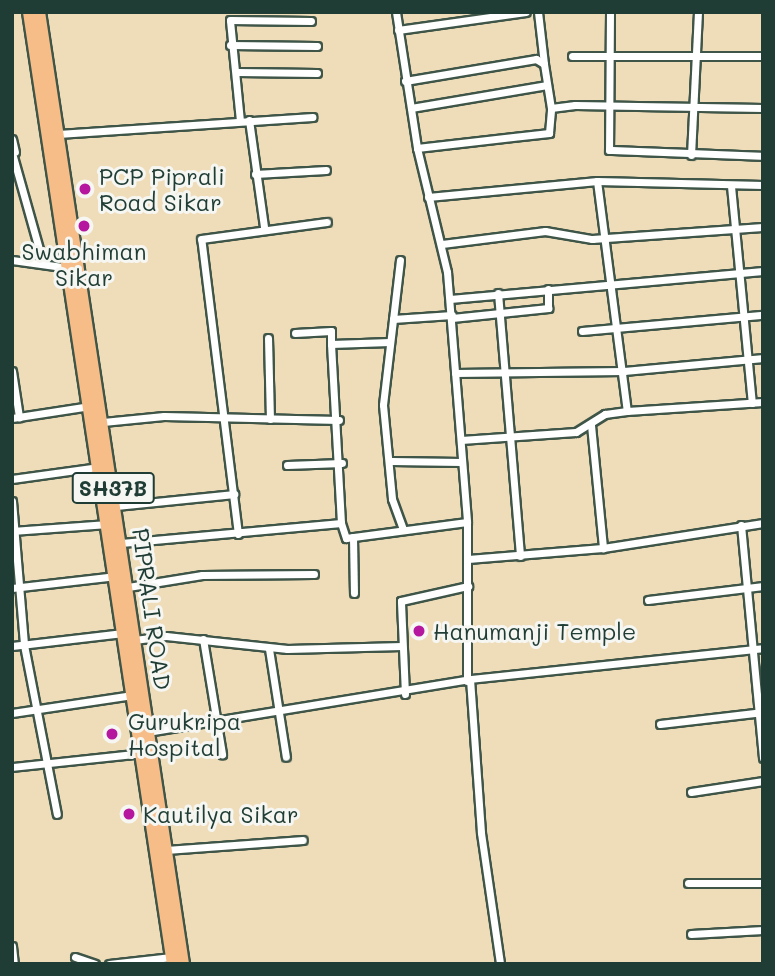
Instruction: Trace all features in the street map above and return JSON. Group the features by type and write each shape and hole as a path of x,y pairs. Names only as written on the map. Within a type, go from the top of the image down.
{"main road":[{"path":"29,12 117,576 129,637 133,695 144,732 142,753 172,960"},
{"name":"PIPRALI ROAD","path":"39,12 128,587 129,637 183,964"}],"street":[{"path":"396,12 417,148 442,244 452,317 467,522 469,680 481,833 500,964"},
{"path":"398,30 526,12"},
{"path":"417,148 550,132 551,108 538,12"},
{"path":"610,12 609,150 763,156"},
{"path":"691,155 698,12"},
{"path":"264,228 230,44 230,16 311,21"},
{"path":"230,44 317,46"},
{"path":"572,55 763,56"},
{"path":"405,80 517,61 544,64"},
{"path":"237,72 317,73"},
{"path":"411,108 547,85"},
{"path":"551,108 608,104 763,108"},
{"path":"58,134 312,117"},
{"path":"12,139 43,263"},
{"path":"255,174 326,170"},
{"path":"428,197 597,181 763,185"},
{"path":"597,181 619,327 627,411"},
{"path":"731,186 751,402"},
{"path":"238,534 234,494 219,418 200,242 205,235 327,222"},
{"path":"442,244 545,231 605,238 763,227"},
{"path":"12,260 70,268"},
{"path":"400,260 383,405 391,461 392,499 403,529"},
{"path":"450,299 763,271"},
{"path":"393,319 452,317 548,308 548,289"},
{"path":"498,293 520,556"},
{"path":"582,331 763,315"},
{"path":"295,333 331,331 342,463 341,523 344,537 467,522"},
{"path":"268,338 270,419"},
{"path":"331,344 390,342"},
{"path":"455,373 624,370 763,358"},
{"path":"12,371 15,417 91,405"},
{"path":"460,440 510,434 576,432 605,414 627,411 763,401"},
{"path":"103,422 219,418 339,420"},
{"path":"591,425 603,548"},
{"path":"391,461 461,462"},
{"path":"287,465 342,463"},
{"path":"12,479 100,467"},
{"path":"116,506 234,494"},
{"path":"12,501 22,586 24,645 57,814"},
{"path":"121,543 341,523"},
{"path":"468,559 603,548 763,523"},
{"path":"15,531 109,524"},
{"path":"741,525 763,758"},
{"path":"353,537 354,593"},
{"path":"128,587 202,575 314,574"},
{"path":"12,588 117,576"},
{"path":"405,694 403,597 468,586"},
{"path":"648,600 763,586"},
{"path":"12,646 129,637 203,639 269,649 402,646"},
{"path":"203,639 222,754"},
{"path":"144,732 216,724 277,712 405,694 469,680 763,648"},
{"path":"269,649 286,757"},
{"path":"12,713 133,695"},
{"path":"660,723 760,712"},
{"path":"12,767 142,753"},
{"path":"691,792 763,781"},
{"path":"166,850 303,840"},
{"path":"688,883 763,883"},
{"path":"691,934 763,930"},
{"path":"12,946 14,964"},
{"path":"75,957 95,964"},
{"path":"109,964 172,960"}],"place":[{"name":"PCP Piprali Road Sikar","path":"85,189"},
{"name":"Swabhiman Sikar","path":"84,226"},
{"name":"Hanumanji Temple","path":"419,631"},
{"name":"Gurukripa Hospital","path":"112,734"},
{"name":"Kautilya Sikar","path":"129,814"}]}
